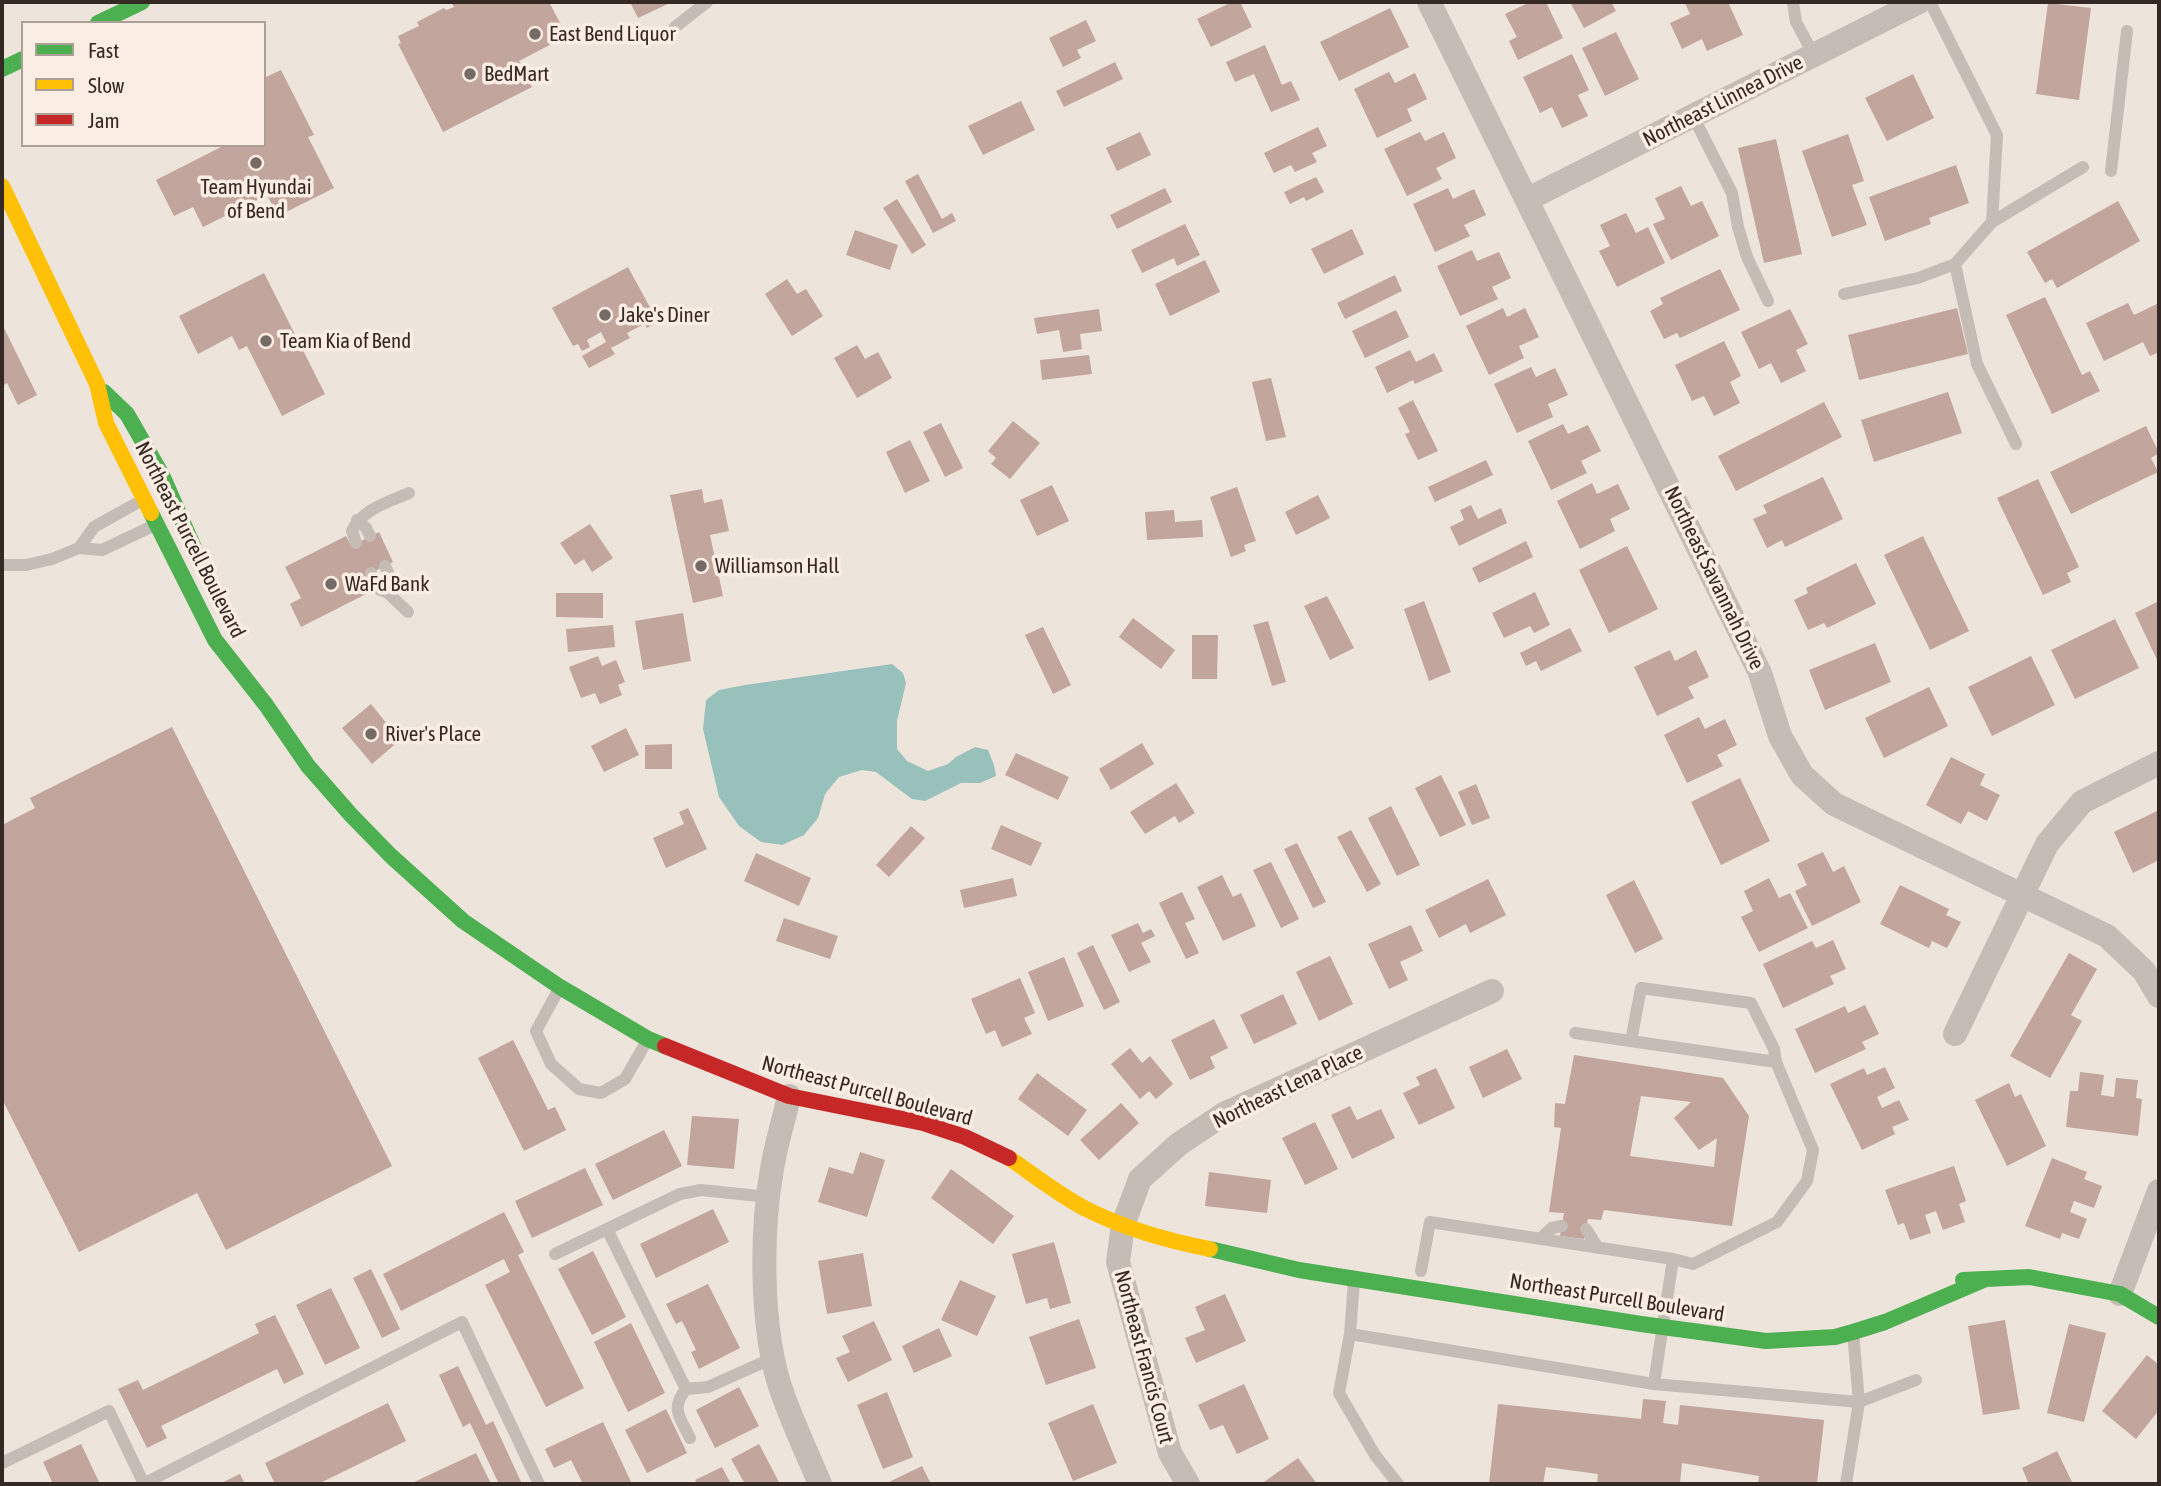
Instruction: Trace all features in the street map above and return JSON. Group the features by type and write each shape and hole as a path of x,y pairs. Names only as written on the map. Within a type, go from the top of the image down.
{"street":[{"path":"102,21 142,2"},
{"name":"Northeast Savannah Drive","path":"1429,2 1760,673 1780,736 1802,775 1834,804 2107,936 2144,971 2159,996"},
{"name":"Northeast Linnea Drive","path":"1528,200 1919,2"},
{"path":"2,69 21,60"},
{"name":"Northeast Purcell Boulevard","path":"2,186 97,384 106,423 215,640 266,705 308,766 391,856 463,921 560,987 648,1039 789,1096 923,1123 965,1137 1007,1157 1084,1208 1123,1226 1185,1244 1234,1253 1298,1270 1766,1341 1835,1337 1853,1332 1885,1322 1986,1279"},
{"name":"Northeast Purcell Boulevard","path":"97,384 127,414 174,500 209,579"},
{"name":"Northeast Purcell Boulevard","path":"242,648 266,705"},
{"path":"1955,1034 2047,844 2082,802 2159,763"},
{"name":"Northeast Lena Place","path":"1123,1226 1140,1179 1179,1144 1224,1114 1492,991"},
{"path":"789,1096 772,1170 769,1197 764,1256 768,1331 779,1381 820,1484"},
{"path":"2120,1294 2159,1191"},
{"name":"Northeast Francis Court","path":"1123,1226 1118,1262 1170,1453 1188,1484"},
{"name":"Northeast Purcell Boulevard","path":"1234,1253 1299,1253"},
{"name":"Northeast Purcell Boulevard","path":"1909,1294 1943,1281 2029,1276 2120,1294 2159,1317"},
{"name":"Northeast Purcell Boulevard","path":"1659,1308 1686,1312"},
{"path":"1770,1324 1833,1320 1868,1310"}],"lane":[{"path":"674,27 707,2"},
{"path":"1793,2 1796,22 1814,55"},
{"path":"1930,2 1997,135 1992,222"},
{"path":"2111,171 2127,31"},
{"path":"1693,116 1732,193 1747,257 1768,301"},
{"path":"1844,293 1918,278 1955,264 1992,222 2083,167"},
{"path":"1955,264 1978,364 2016,444"},
{"path":"356,543 352,531 357,520 409,493"},
{"path":"79,548 94,527 144,499 174,500"},
{"path":"2,565 39,562 79,548 102,550 157,524 174,500"},
{"path":"357,520 370,536"},
{"path":"385,566 392,581 388,593"},
{"path":"371,573 380,590 388,593 408,612"},
{"path":"560,987 536,1031 551,1064 579,1089 601,1093 625,1079 648,1039"},
{"path":"1421,1271 1430,1222 1693,1264 1777,1222 1807,1181 1813,1150 1776,1062 1774,1049 1751,1003 1641,988 1631,1041"},
{"path":"1575,1034 1776,1062"},
{"path":"555,1254 680,1194 701,1190 769,1197"},
{"path":"1540,1238 1552,1228 1562,1226"},
{"path":"607,1229 686,1389"},
{"path":"1586,1229 1598,1248"},
{"path":"1654,1384 1661,1326 1659,1308 1673,1259"},
{"path":"1354,1278 1350,1334 1339,1393 1376,1455 1398,1484"},
{"path":"2,1463 109,1411 144,1484 462,1322 539,1484"},
{"path":"1846,1484 1858,1402 1853,1332"},
{"path":"1350,1334 1654,1384 1858,1402 1916,1380"},
{"path":"690,1438 676,1409 678,1399 686,1389 708,1387 774,1358"}],"water":[{"path":"892,664 903,673 906,683 897,721 897,749 907,761 928,771 948,764 975,747 988,750 996,776 980,783 961,783 925,801 912,799 876,772 862,770 839,777 825,794 818,818 804,835 782,845 761,842 739,826 719,797 703,729 706,700 719,690"}],"building":[{"name":"BedMart","path":"451,2 549,2 567,36 519,61 532,87 443,132 398,44 401,43 398,36 419,26 417,22 444,8 446,10 454,7"},
{"path":"630,2 672,2 638,18"},
{"path":"1232,2 1240,2 1252,27 1211,47 1197,19"},
{"path":"1530,2 1546,2 1563,38 1518,60 1509,41 1517,37 1505,14"},
{"path":"1570,2 1611,2 1616,11 1584,28"},
{"path":"1728,2 1743,35 1707,51 1702,39 1682,49 1670,23 1690,14 1685,3"},
{"path":"2048,3 2091,8 2079,100 2036,94"},
{"path":"1390,8 1409,47 1339,81 1320,42"},
{"path":"1086,20 1096,41 1077,50 1081,58 1063,67 1049,38"},
{"path":"1616,32 1639,79 1605,96 1582,48"},
{"path":"1265,45 1282,85 1291,81 1300,100 1271,112 1254,74 1235,82 1226,62"},
{"path":"1572,54 1589,90 1578,95 1588,116 1562,128 1552,107 1540,113 1523,77"},
{"path":"1115,62 1123,79 1064,107 1056,91"},
{"name":"Team Hyundai of Bend","path":"281,70 314,135 308,137 334,188 278,216 267,195 203,227 193,207 174,216 156,180 221,147 266,147 266,77"},
{"path":"1389,72 1395,83 1415,73 1427,99 1407,109 1412,121 1377,138 1354,89"},
{"path":"1913,74 1934,118 1887,141 1865,98"},
{"path":"1021,101 1035,130 983,155 968,126"},
{"path":"1318,127 1327,146 1312,153 1317,162 1295,172 1291,165 1274,173 1264,153"},
{"path":"1140,132 1151,155 1117,171 1106,148"},
{"path":"1420,132 1425,141 1444,132 1456,158 1436,168 1442,179 1407,196 1384,149"},
{"path":"1848,134 1864,181 1852,185 1867,225 1832,237 1802,151"},
{"path":"1776,139 1802,254 1764,263 1738,148"},
{"path":"1956,165 1969,203 1929,218 1931,224 1885,241 1869,197"},
{"path":"918,174 942,219 952,213 956,221 933,233 905,181"},
{"path":"1316,177 1324,192 1306,201 1304,197 1290,204 1284,192"},
{"path":"1681,186 1691,206 1702,201 1719,236 1671,260 1653,224 1665,219 1655,198"},
{"path":"1165,188 1172,202 1117,229 1110,215"},
{"path":"1448,188 1453,199 1474,189 1486,215 1464,225 1470,236 1435,252 1413,204"},
{"path":"897,199 926,245 912,254 883,208"},
{"path":"2118,201 2140,241 2057,288 2052,279 2045,283 2027,252"},
{"path":"1626,213 1636,233 1648,227 1665,263 1617,287 1599,251 1610,246 1600,225"},
{"path":"1185,224 1200,255 1177,266 1174,258 1142,273 1131,250"},
{"path":"1352,229 1364,254 1324,274 1311,249"},
{"path":"855,230 898,245 890,270 846,255"},
{"path":"1472,250 1477,261 1499,252 1511,278 1492,287 1498,299 1460,316 1437,266"},
{"path":"1205,260 1220,292 1170,316 1155,284"},
{"name":"Jake's Diner","path":"628,267 658,322 647,328 644,324 627,333 630,338 611,348 615,354 589,368 582,356 606,342 601,332 587,340 590,347 582,351 578,344 573,346 552,308"},
{"path":"1720,269 1740,310 1680,338 1677,333 1664,339 1650,311 1663,304 1660,298"},
{"name":"Team Kia of Bend","path":"264,273 325,394 282,416 247,346 239,350 232,336 198,354 179,316"},
{"path":"1395,275 1402,291 1345,319 1337,303"},
{"path":"787,279 797,294 806,289 823,316 792,336 765,294"},
{"path":"2045,297 2082,375 2090,371 2100,391 2052,414 2006,315"},
{"path":"2128,303 2134,315 2159,303 2159,352 2150,356 2143,342 2104,361 2086,323"},
{"path":"1503,308 1507,317 1525,308 1539,337 1519,346 1524,358 1489,375 1466,326"},
{"path":"1957,308 1968,354 1859,380 1848,335"},
{"path":"1099,309 1102,331 1080,334 1082,349 1063,352 1059,330 1037,334 1034,318"},
{"path":"1790,309 1808,344 1796,350 1806,371 1781,383 1771,363 1759,369 1741,332"},
{"path":"1396,310 1409,337 1365,358 1352,331"},
{"path":"2,324 37,395 18,405 7,383 2,386"},
{"path":"1724,341 1741,376 1730,382 1740,403 1714,416 1704,396 1692,401 1675,365"},
{"path":"857,345 865,359 878,352 892,378 857,398 834,358"},
{"path":"1410,350 1416,362 1434,353 1443,371 1415,384 1413,380 1387,393 1375,367"},
{"path":"1089,355 1092,374 1042,380 1040,360"},
{"path":"1531,367 1536,377 1555,368 1568,395 1548,404 1553,417 1517,433 1494,384"},
{"path":"1271,378 1286,437 1266,441 1252,382"},
{"path":"1948,392 1962,433 1874,462 1861,420"},
{"path":"1413,400 1438,451 1418,460 1405,434 1410,432 1398,408"},
{"path":"1824,402 1842,437 1736,491 1718,456"},
{"path":"1013,421 1040,443 1010,479 991,464 996,458 988,451"},
{"path":"941,423 963,468 945,477 923,432"},
{"path":"1563,424 1568,434 1588,425 1601,451 1581,461 1587,473 1551,490 1528,441"},
{"path":"2146,426 2159,453 2151,458 2158,472 2071,514 2050,472"},
{"path":"910,440 930,481 905,493 886,452"},
{"path":"1486,460 1493,475 1435,502 1428,487"},
{"path":"1823,477 1843,519 1785,547 1782,540 1767,548 1753,519 1767,513 1763,505"},
{"path":"2038,479 2079,567 2067,573 2071,582 2043,595 1997,498"},
{"path":"1592,483 1597,494 1618,484 1630,509 1610,519 1615,531 1580,549 1557,501"},
{"path":"1052,485 1069,521 1037,536 1020,500"},
{"path":"1237,487 1256,541 1244,545 1246,551 1231,557 1210,497"},
{"name":"Williamson Hall","path":"702,489 704,503 722,499 729,531 710,535 723,596 693,603 670,495"},
{"path":"1318,495 1330,518 1296,535 1285,512"},
{"path":"1471,505 1478,519 1501,508 1507,523 1459,546 1450,527 1464,520 1460,510"},
{"path":"1174,510 1175,522 1202,520 1203,537 1147,540 1145,512"},
{"path":"590,524 613,558 592,572 584,559 575,565 560,543"},
{"name":"WaFd Bank","path":"379,532 393,562 365,576 372,591 301,627 290,604 301,598 285,567 346,536 351,546"},
{"path":"1923,536 1969,631 1930,650 1884,555"},
{"path":"1526,541 1533,557 1479,583 1472,568"},
{"path":"1627,546 1658,609 1609,633 1579,570"},
{"path":"1856,563 1876,604 1827,628 1824,623 1808,630 1794,600 1808,593 1806,588"},
{"path":"1535,592 1550,625 1534,633 1530,626 1504,638 1492,613"},
{"path":"556,593 603,593 603,618 556,617"},
{"path":"1327,596 1354,648 1330,660 1304,606"},
{"path":"1424,601 1451,672 1429,681 1404,609"},
{"path":"2159,601 2159,664 2135,613"},
{"path":"683,613 691,661 643,670 635,621"},
{"path":"1133,618 1175,650 1161,669 1119,637"},
{"path":"2115,619 2139,668 2075,699 2051,650"},
{"path":"1268,621 1286,682 1272,686 1253,625"},
{"path":"613,625 615,647 568,652 566,629"},
{"path":"1043,627 1071,685 1053,694 1025,635"},
{"path":"1570,628 1582,651 1541,671 1536,661 1526,666 1520,653"},
{"path":"1192,635 1218,635 1217,679 1192,679"},
{"path":"1875,643 1891,682 1825,710 1809,670"},
{"path":"1670,650 1675,661 1696,650 1709,677 1688,687 1694,698 1657,716 1634,667"},
{"path":"598,656 602,666 616,660 625,682 618,685 622,695 600,704 595,693 581,698 569,667"},
{"path":"2031,656 2055,705 1992,736 1968,687"},
{"path":"1929,687 1948,726 1884,758 1865,718"},
{"name":"River's Place","path":"371,704 400,740 372,764 342,728"},
{"path":"1699,717 1705,729 1725,719 1737,745 1717,755 1723,766 1687,783 1664,735"},
{"path":"172,727 392,1166 226,1250 197,1193 79,1252 2,1099 2,825 35,808 30,798"},
{"path":"626,728 639,755 604,772 591,746"},
{"path":"1142,743 1154,764 1111,790 1099,769"},
{"path":"672,744 672,769 645,769 645,745"},
{"path":"1016,753 1069,777 1058,800 1005,775"},
{"path":"1951,757 1985,774 1980,785 2000,795 1987,821 1968,811 1961,824 1926,805"},
{"path":"1441,775 1466,825 1440,837 1415,788"},
{"path":"1740,778 1770,841 1721,865 1691,802"},
{"path":"1176,783 1195,813 1179,823 1175,816 1145,834 1130,812"},
{"path":"1476,784 1490,818 1472,825 1458,792"},
{"path":"1391,806 1420,865 1397,876 1368,818"},
{"path":"688,808 707,849 666,868 653,838 684,824 679,812"},
{"path":"2159,810 2159,860 2133,873 2114,832"},
{"path":"1001,825 1042,843 1031,866 991,849"},
{"path":"911,826 925,838 889,877 876,865"},
{"path":"1351,830 1381,884 1367,892 1337,837"},
{"path":"1297,843 1326,902 1313,908 1284,849"},
{"path":"1823,852 1833,872 1844,866 1861,902 1812,926 1795,891 1807,885 1797,864"},
{"path":"756,853 811,878 799,906 744,881"},
{"path":"1271,862 1299,919 1281,928 1253,870"},
{"path":"1222,875 1233,897 1241,893 1256,926 1223,941 1197,887"},
{"path":"1013,878 1017,896 964,908 960,890"},
{"path":"1769,878 1779,898 1790,893 1808,928 1759,952 1741,917 1753,911 1744,891"},
{"path":"1488,879 1506,915 1470,933 1466,924 1439,938 1425,910"},
{"path":"1634,880 1663,939 1635,953 1606,895"},
{"path":"1900,885 1949,909 1946,915 1961,922 1947,948 1932,941 1929,948 1880,924"},
{"path":"1182,892 1195,919 1185,923 1199,953 1186,959 1159,903"},
{"path":"784,918 838,936 830,959 776,941"},
{"path":"1138,923 1143,933 1151,929 1155,936 1141,943 1151,962 1129,972 1111,935"},
{"path":"1411,925 1423,951 1400,962 1408,980 1389,989 1368,944"},
{"path":"1833,940 1846,969 1830,976 1834,984 1783,1008 1763,964 1812,941 1816,948"},
{"path":"1093,945 1120,1002 1104,1010 1077,953"},
{"path":"2069,953 2097,969 2071,1015 2082,1021 2050,1078 2010,1056"},
{"path":"1330,956 1353,1004 1319,1021 1296,972"},
{"path":"1064,957 1084,1006 1048,1021 1028,972"},
{"path":"1020,978 1035,1013 1024,1018 1032,1034 1002,1047 995,1030 986,1034 971,999"},
{"path":"1283,994 1297,1024 1254,1044 1240,1015"},
{"path":"1865,1005 1879,1034 1862,1042 1866,1049 1815,1073 1795,1029 1845,1006 1848,1013"},
{"path":"1214,1019 1228,1048 1210,1057 1215,1068 1190,1080 1171,1040"},
{"path":"513,1040 548,1110 555,1107 566,1130 524,1151 478,1058"},
{"path":"1130,1048 1142,1063 1150,1056 1173,1084 1156,1099 1149,1091 1140,1099 1111,1064"},
{"path":"1507,1049 1522,1079 1483,1098 1469,1067"},
{"path":"1574,1055 1723,1078 1749,1116 1732,1226 1604,1210 1601,1220 1588,1219 1584,1239 1560,1236 1564,1213 1549,1212 1561,1128 1554,1127 1555,1103 1565,1104","holes":["1641,1096 1691,1102 1674,1118 1699,1150 1717,1138 1714,1167 1630,1156"]},
{"path":"1885,1067 1895,1088 1877,1097 1882,1108 1899,1100 1909,1120 1892,1127 1895,1134 1862,1150 1830,1084 1864,1068 1867,1075"},
{"path":"1436,1068 1455,1108 1419,1125 1403,1093 1420,1085 1416,1077"},
{"path":"2080,1072 2104,1075 2101,1095 2114,1097 2116,1078 2138,1080 2136,1098 2142,1099 2138,1136 2066,1127 2070,1091 2078,1091"},
{"path":"1037,1073 1087,1110 1068,1136 1018,1099"},
{"path":"2009,1083 2015,1097 2021,1094 2046,1146 2007,1166 1975,1100"},
{"path":"1121,1103 1139,1123 1099,1160 1080,1140"},
{"path":"1350,1106 1357,1120 1381,1109 1395,1138 1352,1159 1331,1115"},
{"path":"692,1116 739,1119 734,1169 687,1165"},
{"path":"1315,1122 1338,1169 1305,1185 1282,1138"},
{"path":"664,1130 682,1166 613,1200 595,1164"},
{"path":"860,1152 885,1160 867,1217 818,1202 829,1167 853,1174"},
{"path":"2052,1158 2087,1172 2084,1179 2102,1186 2094,1208 2074,1201 2070,1212 2087,1219 2079,1239 2062,1233 2060,1239 2025,1226"},
{"path":"1954,1166 1966,1201 1959,1204 1965,1222 1943,1230 1936,1211 1925,1215 1931,1233 1910,1240 1904,1223 1898,1225 1885,1190"},
{"path":"585,1168 603,1205 532,1238 515,1201"},
{"path":"951,1169 1014,1216 993,1244 931,1198"},
{"path":"1209,1172 1271,1180 1267,1213 1205,1206"},
{"path":"713,1209 729,1242 656,1278 640,1244"},
{"path":"504,1212 524,1252 518,1255 584,1388 546,1407 485,1285 510,1272 504,1259 401,1311 383,1274"},
{"path":"1054,1242 1071,1303 1050,1309 1047,1298 1026,1304 1012,1254"},
{"path":"593,1251 626,1317 592,1335 558,1269"},
{"path":"863,1253 872,1306 827,1314 818,1261"},
{"path":"371,1269 400,1329 382,1338 353,1278"},
{"path":"960,1280 996,1296 977,1336 941,1320"},
{"path":"708,1284 740,1348 699,1369 691,1352 696,1350 682,1321 676,1324 666,1304"},
{"path":"331,1288 360,1348 325,1365 296,1305"},
{"path":"1225,1294 1246,1341 1196,1363 1185,1338 1205,1330 1195,1307"},
{"path":"275,1315 304,1374 284,1384 277,1369 161,1426 167,1438 147,1448 118,1389 138,1380 143,1390 259,1333 255,1324"},
{"path":"1079,1319 1096,1368 1046,1385 1029,1337"},
{"path":"2005,1320 2020,1409 1983,1415 1968,1326"},
{"path":"874,1321 892,1360 848,1382 836,1358 850,1352 842,1336"},
{"path":"631,1323 665,1393 628,1412 594,1342"},
{"path":"2069,1324 2106,1333 2084,1422 2047,1413"},
{"path":"939,1328 952,1356 914,1373 902,1346"},
{"path":"2147,1355 2159,1365 2159,1410 2136,1439 2102,1411"},
{"path":"458,1366 486,1425 493,1421 522,1484 499,1484 470,1423 463,1427 439,1375"},
{"path":"1244,1384 1269,1439 1237,1454 1223,1425 1210,1430 1198,1405"},
{"path":"739,1387 759,1426 715,1448 696,1410"},
{"path":"887,1392 913,1457 883,1469 857,1405"},
{"path":"1643,1399 1666,1401 1663,1423 1678,1425 1680,1405 1824,1420 1817,1484 1758,1484 1759,1476 1682,1463 1680,1484 1597,1484 1598,1474 1546,1467 1543,1484 1489,1484 1498,1404 1641,1419"},
{"path":"388,1403 406,1441 318,1484 275,1484 265,1463"},
{"path":"1093,1404 1117,1463 1073,1481 1048,1423"},
{"path":"666,1409 687,1453 647,1473 625,1430"},
{"path":"603,1422 632,1484 583,1484 571,1460 554,1468 545,1449"},
{"path":"81,1444 100,1484 53,1484 43,1462"},
{"path":"759,1444 780,1484 745,1484 731,1459"},
{"path":"2057,1451 2073,1484 2029,1484 2022,1468"},
{"path":"476,1453 491,1484 410,1484"},
{"path":"1298,1458 1317,1484 1261,1484"},
{"path":"922,1466 931,1484 890,1484 889,1482"},
{"path":"722,1467 731,1484 697,1484 695,1480"},
{"path":"240,1474 245,1484 219,1484"}],"traffic: fast":[{"path":"102,21 142,2"},
{"path":"2,69 21,60"},
{"path":"104,392 127,414 162,475 202,566"},
{"path":"151,513 215,640 266,705 308,766 351,815 391,856 463,921 560,987 648,1039 665,1046"},
{"path":"1210,1249 1299,1270 1766,1341 1835,1337 1853,1332 1885,1322 1986,1279"},
{"path":"1963,1280 2029,1277 2120,1294 2159,1317"}],"traffic: slow":[{"path":"2,186 97,384 106,423 151,513"},
{"path":"1009,1158 1066,1198 1101,1216 1147,1233 1210,1249"}],"traffic: jam":[{"path":"665,1046 789,1096 923,1123 965,1137 1009,1158"}],"place":[{"name":"East Bend Liquor","path":"535,34"},
{"name":"BedMart","path":"470,74"},
{"name":"Team Hyundai of Bend","path":"256,163"},
{"name":"Jake's Diner","path":"605,315"},
{"name":"Team Kia of Bend","path":"266,341"},
{"name":"Williamson Hall","path":"701,566"},
{"name":"WaFd Bank","path":"331,584"},
{"name":"River's Place","path":"371,734"}]}
